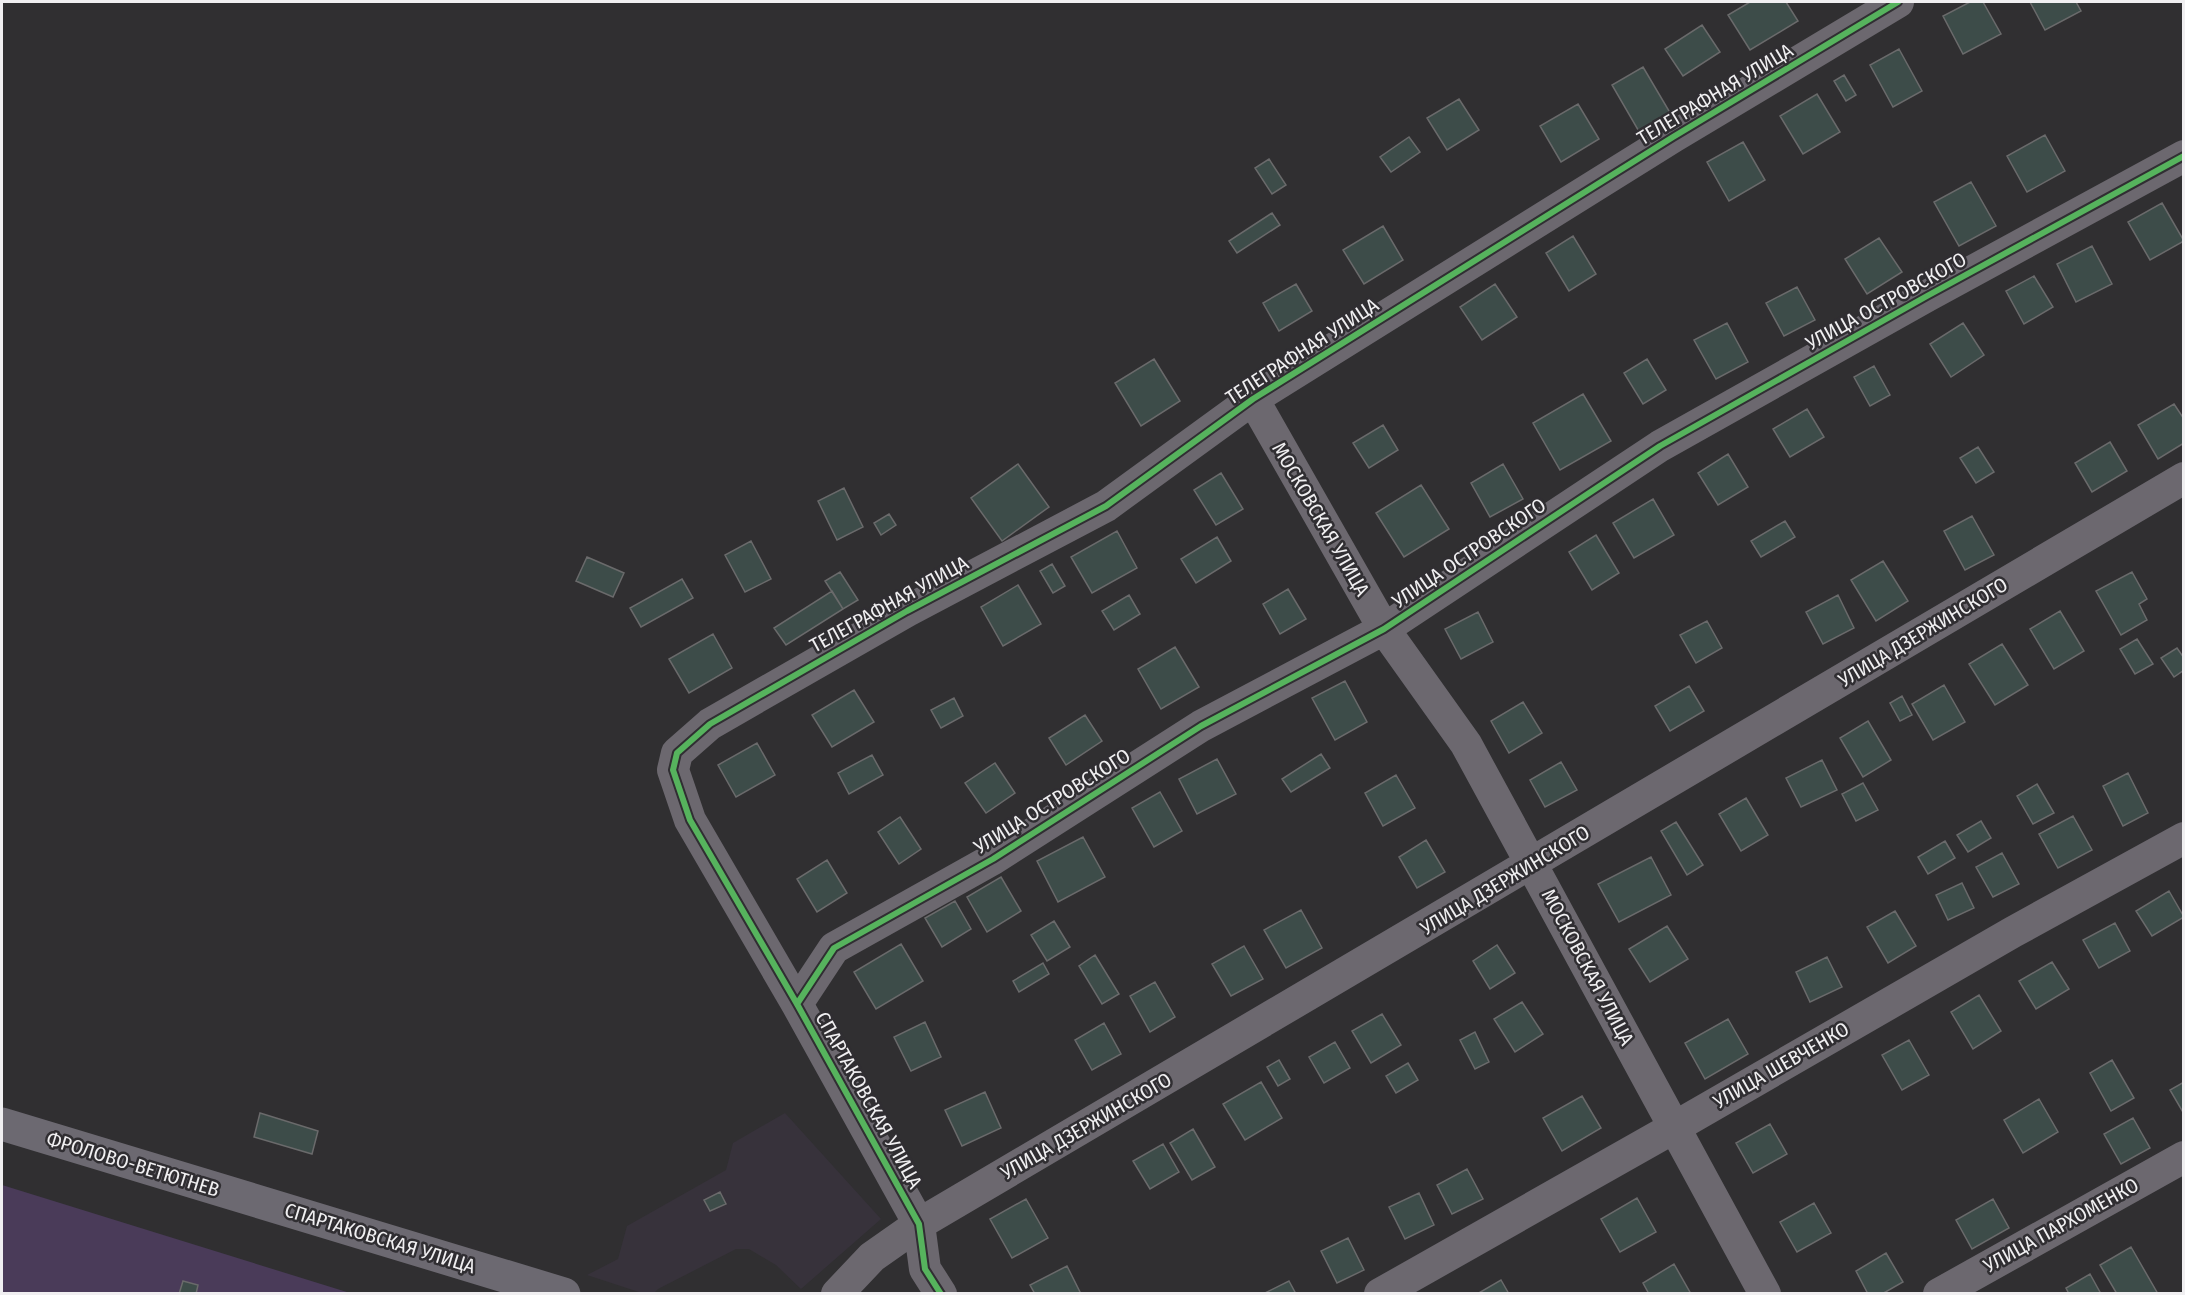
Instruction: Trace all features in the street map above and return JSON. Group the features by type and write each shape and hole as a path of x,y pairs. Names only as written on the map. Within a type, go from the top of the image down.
{"main road":[{"name":"ФРОЛОВО-ВЕТЮТНЕВ","path":"2,1124 265,1204"},
{"name":"СПАРТАКОВСКАЯ УЛИЦА","path":"265,1204 564,1293"}],"street":[{"name":"ТЕЛЕГРАФНАЯ УЛИЦА","path":"673,770 677,753 710,724 907,611 1106,506 1253,399 1674,137 1898,2"},
{"name":"УЛИЦА ОСТРОВСКОГО","path":"797,1004 834,948 993,859 1201,726 1384,629 1660,446 1927,296 2184,156"},
{"name":"МОСКОВСКАЯ УЛИЦА","path":"1253,399 1384,629 1466,744 1765,1293"},
{"name":"УЛИЦА ДЗЕРЖИНСКОГО","path":"837,1293 872,1257 919,1224 1533,864 2184,478"},
{"name":"СПАРТАКОВСКАЯ УЛИЦА","path":"673,770 690,820 797,1004 919,1224"},
{"name":"УЛИЦА ШЕВЧЕНКО","path":"1380,1293 1675,1127 2013,932 2184,838"},
{"name":"УЛИЦА ПАРХОМЕНКО","path":"1939,1293 2184,1157"},
{"path":"919,1224 925,1269 940,1293"}],"shaded area":[{"path":"785,1113 881,1219 801,1289 776,1265 749,1249 736,1249 654,1293 642,1293 587,1275 618,1259 627,1226 726,1170 733,1143"},
{"path":"2,1185 350,1293 2,1293"}],"building":[{"path":"1750,2 1786,2 1798,21 1750,50 1728,15"},
{"path":"1970,2 1983,2 2001,34 1963,54 1943,16"},
{"path":"2030,2 2076,2 2081,11 2045,30"},
{"path":"1702,25 1720,52 1683,76 1665,49"},
{"path":"1899,49 1922,91 1893,107 1870,65"},
{"path":"1643,67 1672,116 1641,135 1612,85"},
{"path":"1844,75 1856,95 1846,101 1834,81"},
{"path":"1817,94 1840,132 1803,154 1780,116"},
{"path":"1459,99 1479,130 1447,150 1427,118"},
{"path":"1578,104 1599,139 1561,162 1540,126"},
{"path":"2045,135 2065,171 2027,192 2007,156"},
{"path":"1409,137 1420,152 1391,172 1380,157"},
{"path":"1743,142 1765,180 1729,201 1707,162"},
{"path":"1269,159 1286,185 1272,194 1255,168"},
{"path":"1971,182 1996,226 1959,246 1934,202"},
{"path":"2162,203 2184,241 2150,260 2128,222"},
{"path":"1272,213 1280,225 1237,253 1229,241"},
{"path":"1383,226 1403,260 1364,284 1343,250"},
{"path":"1573,236 1596,274 1569,291 1546,253"},
{"path":"1879,238 1902,272 1867,294 1845,259"},
{"path":"2092,246 2112,284 2076,302 2057,264"},
{"path":"2034,276 2053,307 2024,324 2006,291"},
{"path":"1296,284 1312,311 1279,331 1263,303"},
{"path":"1495,284 1517,317 1482,340 1460,307"},
{"path":"1797,287 1815,320 1784,336 1766,303"},
{"path":"1727,323 1748,362 1716,379 1694,340"},
{"path":"1963,323 1984,355 1951,377 1930,344"},
{"path":"1154,359 1180,401 1141,426 1115,383"},
{"path":"1647,359 1666,390 1643,404 1624,373"},
{"path":"1874,366 1890,395 1870,406 1854,377"},
{"path":"1583,394 1611,441 1560,470 1533,423"},
{"path":"2174,404 2184,419 2184,443 2158,459 2138,425"},
{"path":"1807,409 1824,437 1790,457 1773,429"},
{"path":"1383,425 1398,450 1369,468 1353,443"},
{"path":"2110,442 2127,471 2092,492 2075,463"},
{"path":"1978,447 1994,472 1976,483 1960,458"},
{"path":"1728,454 1748,487 1718,505 1698,473"},
{"path":"1018,464 1049,507 1002,541 971,498"},
{"path":"1503,464 1523,499 1490,517 1471,483"},
{"path":"1221,473 1243,509 1216,525 1194,490"},
{"path":"1421,485 1449,529 1404,557 1376,513"},
{"path":"844,488 863,527 837,540 818,501"},
{"path":"1653,499 1674,535 1634,558 1613,523"},
{"path":"889,514 896,525 881,535 874,523"},
{"path":"1972,516 1994,555 1965,570 1944,531"},
{"path":"1785,521 1795,537 1761,557 1751,541"},
{"path":"1117,531 1137,568 1092,593 1071,557"},
{"path":"1596,535 1619,573 1592,590 1569,552"},
{"path":"1217,537 1231,561 1196,583 1181,559"},
{"path":"751,541 771,579 745,592 725,555"},
{"path":"587,557 624,573 613,597 576,581"},
{"path":"1883,561 1908,601 1876,621 1851,580"},
{"path":"1052,564 1065,586 1053,593 1040,571"},
{"path":"840,572 858,600 843,609 825,581"},
{"path":"2132,572 2147,599 2139,604 2147,620 2121,635 2096,591"},
{"path":"682,579 693,598 641,627 630,608"},
{"path":"1018,585 1041,624 1003,646 981,607"},
{"path":"1288,589 1306,619 1280,634 1263,604"},
{"path":"832,591 843,609 786,645 774,628"},
{"path":"1129,595 1140,614 1114,630 1102,611"},
{"path":"1838,595 1854,628 1823,644 1806,612"},
{"path":"2060,611 2084,651 2054,669 2030,629"},
{"path":"1478,612 1493,642 1461,659 1445,629"},
{"path":"1707,621 1722,648 1696,663 1680,635"},
{"path":"713,634 732,668 689,693 669,659"},
{"path":"2137,639 2153,664 2135,674 2120,649"},
{"path":"2002,644 2028,685 1995,705 1969,664"},
{"path":"1175,647 1199,687 1161,709 1138,669"},
{"path":"2177,648 2184,658 2184,670 2174,677 2161,658"},
{"path":"1345,681 1367,722 1335,740 1312,698"},
{"path":"1944,685 1965,722 1933,740 1912,704"},
{"path":"1689,686 1704,711 1670,731 1655,706"},
{"path":"854,690 874,722 832,747 812,715"},
{"path":"1902,696 1912,715 1900,721 1890,703"},
{"path":"954,698 963,716 941,728 931,710"},
{"path":"1523,702 1542,733 1509,753 1491,721"},
{"path":"1085,715 1102,741 1066,765 1049,738"},
{"path":"1868,721 1891,760 1863,777 1840,738"},
{"path":"757,743 775,775 736,797 718,765"},
{"path":"1321,754 1330,768 1291,792 1282,779"},
{"path":"872,755 883,775 849,794 838,773"},
{"path":"1217,759 1236,794 1197,814 1179,779"},
{"path":"1822,760 1837,790 1801,807 1786,778"},
{"path":"1561,762 1577,790 1545,807 1530,780"},
{"path":"995,763 1015,793 986,813 965,783"},
{"path":"2128,773 2148,813 2123,826 2103,786"},
{"path":"1396,775 1415,808 1383,826 1365,793"},
{"path":"1863,783 1878,810 1856,821 1842,794"},
{"path":"2037,784 2054,813 2033,824 2017,796"},
{"path":"1160,792 1182,831 1154,847 1132,808"},
{"path":"1746,798 1768,835 1741,851 1719,814"},
{"path":"2073,816 2092,850 2058,868 2039,834"},
{"path":"900,817 921,849 899,864 878,832"},
{"path":"1981,821 1991,838 1968,852 1957,835"},
{"path":"1676,822 1703,865 1687,875 1661,831"},
{"path":"1083,837 1105,877 1058,902 1037,861"},
{"path":"1426,840 1445,872 1417,888 1399,857"},
{"path":"1945,841 1955,858 1928,874 1918,857"},
{"path":"2002,853 2019,884 1993,897 1976,867"},
{"path":"1651,857 1671,895 1619,922 1598,884"},
{"path":"827,860 847,893 817,912 797,879"},
{"path":"1001,877 1021,911 987,932 967,897"},
{"path":"1962,883 1974,908 1948,920 1936,895"},
{"path":"2169,891 2184,917 2152,936 2136,911"},
{"path":"955,901 971,929 942,947 925,918"},
{"path":"1301,910 1322,948 1286,968 1264,930"},
{"path":"1895,911 1916,946 1888,963 1867,927"},
{"path":"1054,921 1070,947 1047,961 1031,935"},
{"path":"2115,923 2130,951 2099,968 2083,940"},
{"path":"1667,926 1688,959 1650,982 1629,949"},
{"path":"901,944 923,981 876,1009 854,972"},
{"path":"1497,945 1515,973 1490,989 1473,961"},
{"path":"1244,946 1263,979 1231,996 1212,964"},
{"path":"1095,955 1119,994 1102,1004 1079,966"},
{"path":"1827,957 1842,987 1810,1002 1796,972"},
{"path":"2052,962 2069,989 2036,1009 2019,981"},
{"path":"1043,963 1049,974 1019,992 1013,981"},
{"path":"1155,982 1175,1017 1150,1032 1130,996"},
{"path":"1979,995 2001,1031 1973,1049 1951,1012"},
{"path":"1522,1002 1543,1034 1515,1052 1494,1019"},
{"path":"1382,1014 1401,1045 1371,1063 1352,1031"},
{"path":"1728,1019 1748,1054 1705,1079 1685,1043"},
{"path":"925,1022 941,1057 911,1071 894,1037"},
{"path":"1104,1023 1121,1054 1092,1070 1075,1040"},
{"path":"1475,1032 1489,1062 1475,1069 1460,1040"},
{"path":"1909,1040 1929,1075 1902,1090 1882,1055"},
{"path":"1335,1042 1350,1068 1324,1083 1309,1057"},
{"path":"1279,1060 1290,1079 1278,1086 1267,1067"},
{"path":"2112,1060 2134,1098 2111,1111 2090,1073"},
{"path":"1408,1063 1418,1080 1396,1093 1386,1076"},
{"path":"1261,1082 1282,1118 1245,1140 1223,1104"},
{"path":"2184,1082 2184,1114 2170,1090"},
{"path":"985,1092 1001,1128 962,1146 945,1110"},
{"path":"1582,1096 1601,1128 1562,1151 1543,1118"},
{"path":"2039,1099 2058,1132 2023,1153 2004,1120"},
{"path":"260,1113 318,1131 312,1154 254,1137"},
{"path":"2133,1118 2150,1148 2121,1164 2104,1134"},
{"path":"1770,1124 1787,1154 1753,1173 1736,1143"},
{"path":"1193,1129 1215,1167 1192,1180 1170,1143"},
{"path":"1163,1144 1179,1172 1150,1189 1133,1161"},
{"path":"1467,1169 1483,1199 1452,1214 1437,1185"},
{"path":"720,1192 726,1204 710,1211 704,1200"},
{"path":"1419,1193 1434,1225 1405,1239 1389,1207"},
{"path":"1637,1198 1656,1232 1620,1252 1601,1219"},
{"path":"1026,1199 1048,1238 1012,1258 990,1219"},
{"path":"1993,1199 2009,1228 1972,1249 1956,1220"},
{"path":"1814,1203 1831,1233 1797,1252 1780,1222"},
{"path":"1348,1238 1364,1270 1337,1283 1321,1251"},
{"path":"2131,1247 2158,1294 2117,1294 2100,1265"},
{"path":"1886,1253 1903,1282 1882,1294 1868,1294 1856,1271"},
{"path":"1674,1264 1691,1294 1649,1294 1643,1283"},
{"path":"1067,1266 1081,1294 1035,1294 1030,1285"},
{"path":"2090,1274 2101,1294 2069,1294 2066,1288"},
{"path":"1501,1280 1509,1294 1477,1294"},
{"path":"183,1281 198,1285 196,1294 179,1294"},
{"path":"1289,1281 1296,1294 1263,1294"}],"cycle path":[{"path":"941,1294 925,1269 919,1224 797,1004 690,820 673,770 677,753 710,724 907,611 1106,506 1253,399 1673,137 1898,2"},
{"path":"797,1004 834,948 993,859 1201,726 1384,629 1660,446 1927,296 2184,156"}]}
